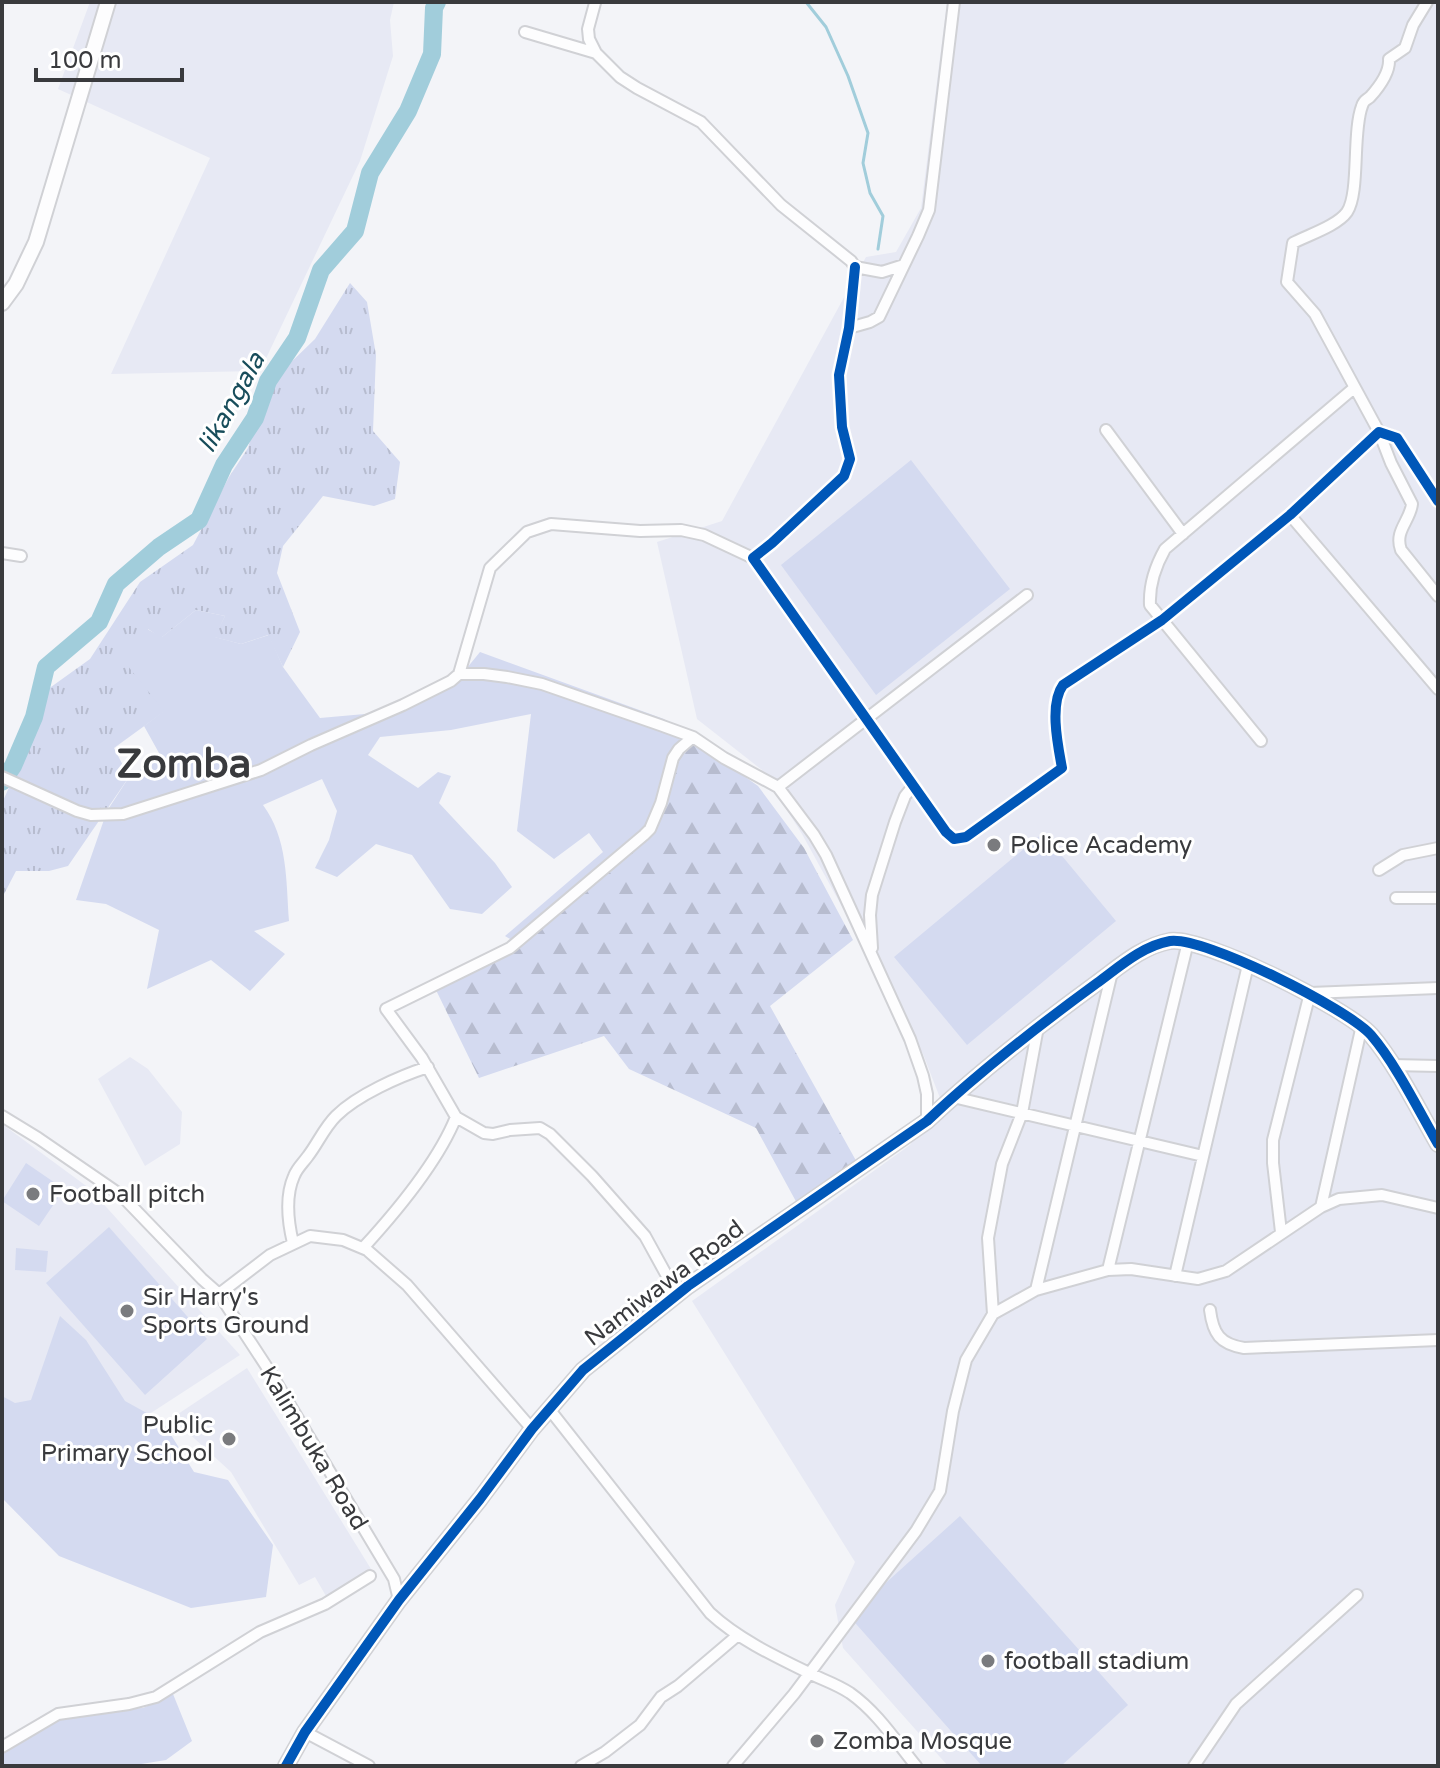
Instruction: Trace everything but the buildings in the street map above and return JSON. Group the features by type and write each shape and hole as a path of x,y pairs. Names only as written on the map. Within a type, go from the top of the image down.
{"street":[{"path":"2,303 16,284 36,242 108,2"},
{"path":"849,328 879,317 929,210 954,2"},
{"path":"1427,2 1413,25 1405,48 1389,59 1386,75 1362,103 1355,142 1350,206 1343,217 1293,243 1287,282 1315,314 1379,432 1412,504 1398,542 1438,596"},
{"path":"595,3 588,29 596,53 620,77 701,122 781,205 855,267 849,328 839,375 842,427 850,459 848,467 844,476 753,558"},
{"path":"525,32 596,53"},
{"path":"855,267 882,272 904,265"},
{"path":"1261,741 1150,605 1149,594 1165,549 1354,388"},
{"path":"1106,430 1183,534"},
{"path":"1379,432 1397,438 1438,501"},
{"path":"2,777 91,815 123,814 261,770 403,705 459,674 490,568 527,532 551,524 640,531 681,530 704,535 753,558 946,832 954,839 966,837 1062,768 1056,720 1057,696 1063,685 1162,620 1290,515 1379,432"},
{"path":"1290,515 1438,689"},
{"path":"2,553 21,556"},
{"path":"778,787 1027,595"},
{"path":"459,674 484,674 542,684 693,737 778,787 826,855 919,1061 927,1094 927,1121"},
{"path":"674,1296 667,1276 645,1236 550,1134 540,1128 484,1133 456,1117 428,1067 386,1009 510,948 644,835 650,829 661,803 675,755 693,737"},
{"path":"873,958 872,895 895,822 905,796 913,786"},
{"path":"1379,870 1403,855 1438,848"},
{"path":"1396,898 1438,898"},
{"name":"Namiwawa Road","path":"286,1766 305,1732 399,1600 532,1429 583,1370 674,1296 927,1121 1038,1027 1126,960 1170,941 1188,942"},
{"path":"1108,1270 1188,942 1211,949 1310,993 1362,1025 1392,1065 1438,1144"},
{"path":"1175,1276 1248,965"},
{"path":"1036,1290 1112,972"},
{"path":"1310,993 1438,988"},
{"path":"1281,1232 1273,1140 1310,993"},
{"path":"1321,1207 1362,1025"},
{"path":"993,1314 988,1238 1002,1164 1022,1113 1038,1027"},
{"path":"1392,1065 1438,1066"},
{"path":"293,1243 288,1193 294,1174 320,1135 336,1115 370,1091 428,1067"},
{"path":"953,1097 1203,1156"},
{"name":"Kalimbuka Road","path":"2,1116 121,1195 219,1294 272,1375 394,1579 399,1600"},
{"path":"363,1248 412,1189 449,1135 456,1117"},
{"path":"733,1766 809,1673 916,1531 940,1491 953,1411 966,1360 993,1314 1036,1290 1108,1270 1131,1269 1198,1279 1226,1271 1281,1232 1339,1199 1382,1195 1438,1208"},
{"path":"219,1294 253,1266 310,1236 343,1240 363,1248 407,1285 532,1429"},
{"path":"1210,1310 1215,1331 1221,1339 1230,1346 1244,1348 1438,1340"},
{"path":"550,1410 722,1625 849,1692 874,1712 916,1766"},
{"path":"2,1747 58,1714 156,1697 260,1632 340,1597 370,1576"},
{"path":"1194,1766 1236,1704 1357,1595"},
{"path":"581,1766 640,1725 661,1697 738,1635"},
{"path":"305,1732 369,1766"}],"shaded area":[{"path":"90,2 394,2 390,20 393,56 360,161 260,371 111,374 210,158 58,89"},
{"path":"947,2 1438,4 1438,1766 948,1766 843,1648 835,1605 855,1562 692,1301 910,1145 940,1098 923,1054 802,834 762,770 697,719 657,542 722,521 866,257 896,252 921,208"},
{"path":"130,1057 148,1069 182,1112 180,1144 145,1166 98,1079"},
{"path":"2,1124 89,1188 240,1355 154,1411 78,1455 2,1474"},
{"path":"247,1368 371,1569 326,1596 315,1577 299,1585 231,1472 172,1418"}],"green space":[{"path":"350,283 367,302 376,355 373,431 400,462 395,499 374,506 323,496 283,546 277,573 300,632 283,667 268,635 241,644 214,637 225,616 196,610 161,638 148,629 165,711 114,748 129,777 68,866 49,871 16,871 2,898 2,803 24,759 44,692 90,659 140,582 193,545 248,448 260,407 283,370 315,339"},
{"path":"911,460 1010,589 876,695 781,565"},
{"path":"196,610 225,616 215,637 241,644 269,635 283,667 320,718 376,713 462,674 480,652 664,719 692,739 674,763 654,834 520,945 505,936 603,852 589,833 554,859 517,831 531,714 451,730 380,737 368,755 418,788 438,772 451,776 439,803 495,863 512,887 482,914 450,909 412,855 376,844 337,877 315,868 329,840 337,811 322,779 263,805 281,846 289,921 254,931 285,954 250,991 211,960 147,989 159,930 106,904 76,900 107,811 129,777 159,753 144,726 164,711 127,665 147,629 162,637"},
{"path":"692,739 758,786 804,848 853,940 770,1006 859,1166 799,1207 756,1128 629,1069 604,1036 479,1078 434,986 520,945 575,897"},
{"path":"1043,833 1116,921 967,1045 894,957"},
{"name":"Football pitch","path":"26,1163 64,1189 39,1226 2,1201"},
{"name":"Sir Harry's Sports Ground","path":"109,1227 207,1339 145,1395 46,1283"},
{"path":"16,1248 48,1251 46,1272 15,1270"},
{"path":"60,1316 86,1340 125,1401 163,1422 194,1472 228,1480 273,1545 266,1597 191,1608 59,1556 2,1498 2,1396 15,1403 31,1400"},
{"name":"football stadium","path":"960,1516 1128,1705 1061,1766 982,1766 849,1616"},
{"path":"173,1694 192,1741 166,1760 129,1766 2,1766 2,1745 58,1711 143,1708"}],"waterway":[{"name":"likangala","path":"2,782 13,766 34,717 46,667 99,622 116,584 159,547 199,520 224,465 255,418 268,381 297,338 321,270 355,231 370,173 408,111 432,54 434,8 437,2"},
{"path":"806,2 826,27 848,76 868,133 863,163 870,193 883,216 878,249"}],"cycle path":[{"path":"855,267 849,328 839,375 842,427 850,459 844,476 753,558 946,832 954,839 966,837 1062,768 1055,714 1063,685 1162,620 1290,515 1379,432 1397,438 1438,501"},
{"path":"286,1766 305,1732 399,1600 532,1429 583,1370 688,1286 927,1121 1010,1049 1140,952 1170,941 1213,950 1275,976 1357,1023 1380,1047 1438,1144"}],"place":[{"name":"Police Academy","path":"994,845"},
{"name":"Football pitch","path":"33,1194"},
{"name":"Sir Harry's Sports Ground","path":"127,1311"},
{"name":"Public Primary School","path":"229,1439"},
{"name":"football stadium","path":"988,1661"},
{"name":"Zomba Mosque","path":"817,1741"}],"district":[{"name":"Zomba","path":"184,763"}]}
